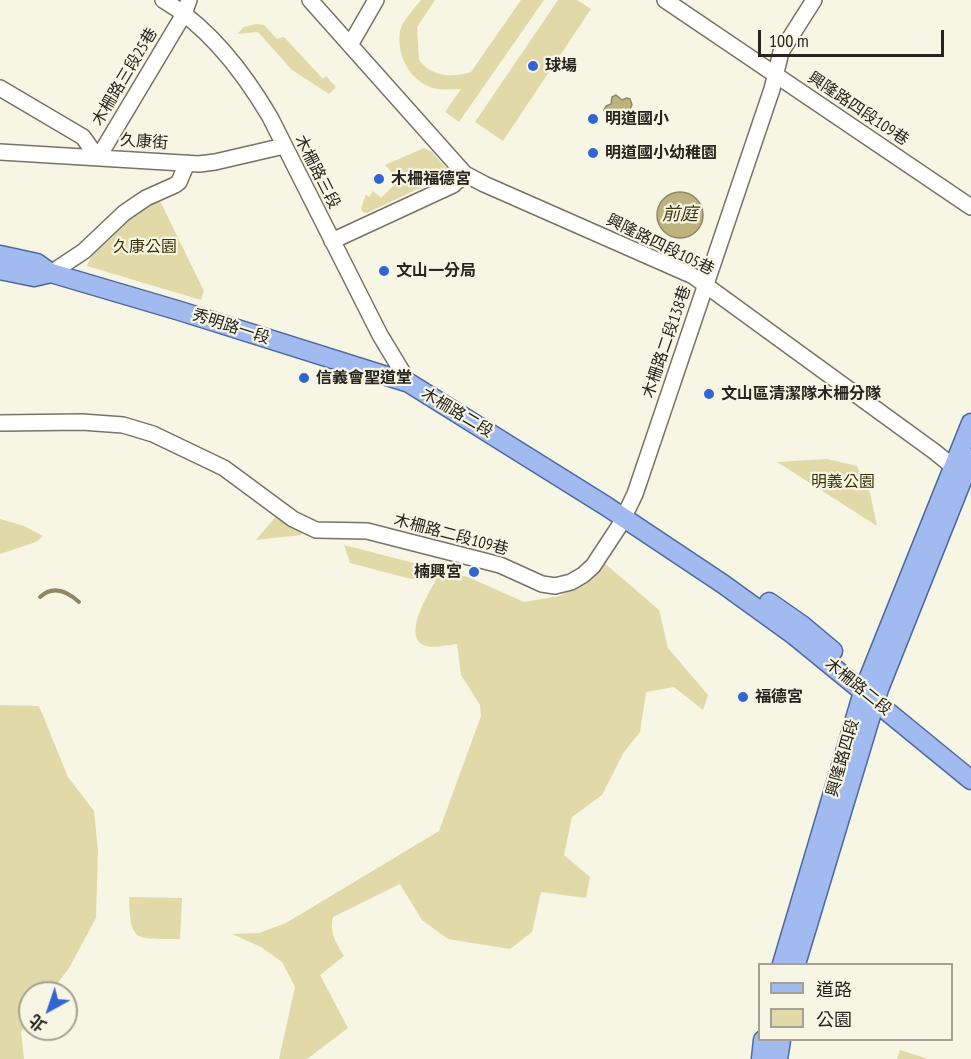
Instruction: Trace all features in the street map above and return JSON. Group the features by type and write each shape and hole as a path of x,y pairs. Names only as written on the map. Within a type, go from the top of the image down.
{"main road":[{"name":"秀明路一段","path":"0,255 37,263 51,273 409,383"},
{"name":"秀明路一段","path":"0,270 34,277 51,273"},
{"name":"木柵路二段","path":"409,383 626,512 971,765"},
{"name":"興隆路四段","path":"963,475 971,423"},
{"name":"興隆路四段","path":"782,963 871,691 971,458"},
{"name":"木柵路二段","path":"871,691 971,780"},
{"name":"興隆路四段","path":"796,963 871,691"},
{"path":"761,1059 763,1041"},
{"path":"778,1059 781,1041"}],"street":[{"name":"木柵路三段","path":"163,0 186,7 201,29 236,67 266,110 380,335 409,383"},
{"name":"興隆路四段105巷","path":"310,0 465,174 683,272 706,285 935,452 963,475"},
{"path":"350,45 376,0"},
{"name":"興隆路四段109巷","path":"665,0 971,207"},
{"name":"木柵路二段138巷","path":"626,512 706,285 776,75 781,52 814,0"},
{"name":"木柵路三段25巷","path":"98,158 186,7"},
{"path":"0,88 84,137 98,158"},
{"name":"久康街","path":"0,152 187,163 215,162 284,146"},
{"path":"51,273 84,251 124,213 146,198 175,185 182,177 187,163"},
{"path":"332,241 453,185 465,174"},
{"name":"木柵路二段109巷","path":"0,423 82,422 123,425 153,434 224,468 293,519 315,530 367,531 500,566 542,584 555,586 571,582 588,571 621,525 626,512"}],"green space":[{"path":"421,0 435,0 417,27 419,60 436,73 457,75 471,72 521,0 544,0 459,122 445,112 461,89 437,89 420,81 407,68 400,50 401,27"},
{"name":"球場","path":"558,0 577,0 591,9 503,141 475,122"},
{"path":"264,25 277,39 284,37 323,79 326,76 336,87 329,94 292,70 258,32 237,34 244,27"},
{"path":"424,148 431,151 447,169 447,175 367,213 363,212 361,209 366,194 369,197 373,191 381,198 399,180 385,165"},
{"name":"久康公園","path":"157,200 161,203 204,291 201,300 87,266 92,255 107,236 126,220"},
{"name":"明義公園","path":"827,459 857,466 870,493 877,526 777,462"},
{"path":"277,515 303,530 301,535 256,540"},
{"path":"0,519 24,526 43,536 36,542 0,554"},
{"path":"344,545 468,577 524,602 560,596 582,584 601,560 659,610 668,648 708,695 703,710 674,687 646,692 640,732 624,752 602,795 572,817 564,855 590,877 586,898 541,892 532,932 510,949 448,939 422,920 400,884 333,917 333,933 344,956 320,975 348,1028 307,1059 279,1059 295,987 282,962 261,947 232,934 259,933 286,923 439,831 481,716 480,705 461,675 457,644 431,647 423,645 418,639 416,623 419,613 436,580 411,579 350,563"},
{"path":"0,705 39,706 68,777 94,811 98,851 96,918 69,968 59,981 18,981 18,1041 22,1041 24,1059 0,1059"},
{"path":"129,897 182,898 180,939 154,939 138,936 131,924"},
{"path":"900,1050 928,1059 897,1059"}],"water":[{"path":"616,95 622,100 630,99 632,105 630,109 633,115 630,120 623,119 618,124 612,122 612,116 607,115 604,110 611,104 612,97"},
{"name":"前庭","path":"685,192 697,198 702,206 702,224 697,232 689,237 675,238 667,235 660,228 657,210 660,202 667,195"}],"waterway":[{"path":"40,597 55,590 70,595 79,602"}],"place":[{"name":"球場","path":"533,66"},
{"name":"明道國小","path":"593,119"},
{"name":"明道國小幼稚園","path":"593,153"},
{"name":"木柵福德宮","path":"379,179"},
{"name":"文山一分局","path":"384,271"},
{"name":"信義會聖道堂","path":"304,378"},
{"name":"文山區清潔隊木柵分隊","path":"709,394"},
{"name":"楠興宮","path":"474,572"},
{"name":"福德宮","path":"743,697"}]}
